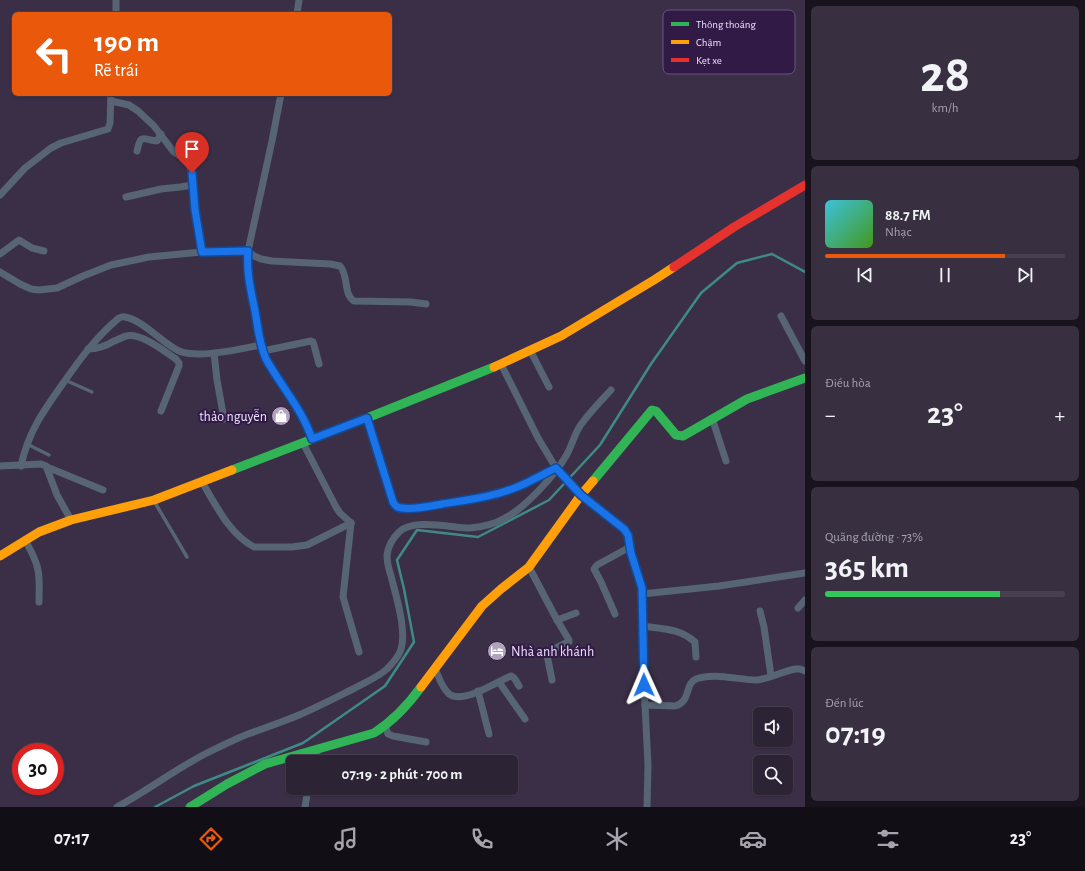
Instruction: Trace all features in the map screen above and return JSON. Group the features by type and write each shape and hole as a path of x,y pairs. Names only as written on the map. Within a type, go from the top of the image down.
{"street":[{"path":"116,0 116,12"},
{"path":"297,12 300,0"},
{"path":"281,96 248,251 247,263 250,289 262,348 273,371 303,416 308,441 332,501 340,513 351,522"},
{"path":"0,195 24,168 51,148 61,143 108,129 110,123 111,98 129,105 138,111 161,134 173,151 186,160 189,164 192,173 195,210 202,252"},
{"path":"137,151 139,141 141,139 145,138 156,141 161,134"},
{"path":"126,197 161,189 193,185"},
{"path":"0,556 40,532 71,520 154,500 367,418 501,364 561,336 647,284 734,227 805,185"},
{"path":"0,254 19,240 32,248 44,251"},
{"path":"0,272 31,289 44,290 57,288 111,265 149,257 202,252 248,251 254,256 272,261 340,266 343,270 349,297 354,301 426,304"},
{"path":"20,466 30,435 65,380 88,349 122,316 138,322 180,351 189,354 262,348 311,341 313,342 319,364"},
{"path":"781,316 805,362"},
{"path":"88,349 99,348 126,336 134,336 147,341 176,359 180,366 161,411"},
{"path":"530,350 549,387"},
{"path":"214,353 224,419"},
{"path":"501,364 538,438 558,471 578,492 624,529 628,535 642,594 648,777 647,807"},
{"path":"190,807 216,789 265,764 374,733 386,726 409,703 482,606 529,567 544,548 578,492 652,410 656,411 676,435 685,435 747,399 805,378"},
{"path":"116,807 204,755 242,737 321,705 371,680 386,670 399,654 402,647 403,637 387,554 392,541 397,534 407,527 416,525 472,528 484,526 506,518 525,504 558,471 568,454 580,425 611,390"},
{"path":"367,418 393,502 398,507 407,509 494,494 516,488 535,479 558,471"},
{"path":"712,418 726,461"},
{"path":"0,466 41,464 47,468 103,490"},
{"path":"47,468 57,495 71,520"},
{"path":"202,482 229,525 254,547 292,547 307,545 351,522"},
{"path":"351,522 343,597 359,652"},
{"path":"25,540 38,570 39,602"},
{"path":"615,614 594,569 597,565 630,547"},
{"path":"529,567 569,640 548,652 547,655 552,680"},
{"path":"642,594 719,586 805,573"},
{"path":"798,608 805,600"},
{"path":"760,611 764,627 771,676"},
{"path":"557,620 576,613"},
{"path":"643,626 665,628 685,635 695,642 696,657"},
{"path":"645,705 678,705 685,699 692,681 697,678 715,676 755,680 795,669 805,671"},
{"path":"435,670 442,685 450,694 456,696 462,696 478,691 509,677 513,677 519,686"},
{"path":"499,682 525,719"},
{"path":"478,691 489,734"},
{"path":"386,726 388,734 426,742"},
{"path":"316,755 318,749"},
{"path":"305,807 307,795"}],"lane":[{"path":"65,380 92,392"},
{"path":"26,444 49,454"},
{"path":"154,500 187,557"}],"waterway":[{"path":"155,807 194,786 303,743 385,686 414,642 397,560 417,530 478,537 549,500 600,445 651,364 701,293 737,263 772,254 805,272"}],"traffic: fast":[{"path":"232,470 494,367"},
{"path":"593,481 652,410 656,411 676,435 683,436 747,399 805,378"},
{"path":"190,807 227,784 265,764 374,733 400,712 421,687"}],"traffic: slow":[{"path":"494,367 561,336 674,267"},
{"path":"0,556 39,532 71,520 154,500 232,470"},
{"path":"421,687 482,606 529,567 581,495 593,481"}],"traffic: jam":[{"path":"674,267 734,227 805,185"}],"place":[{"name":"thảo nguyễn","path":"281,416"},
{"name":"Nhà anh khánh","path":"497,651"}],"route":[{"path":"192,173 195,210 202,252 248,251 247,263 250,289 259,338 263,350 273,371 303,416 312,439 367,418 390,495 394,505 398,507 407,509 482,497 516,488 556,468 581,495 626,531 642,588 644,685"}]}
